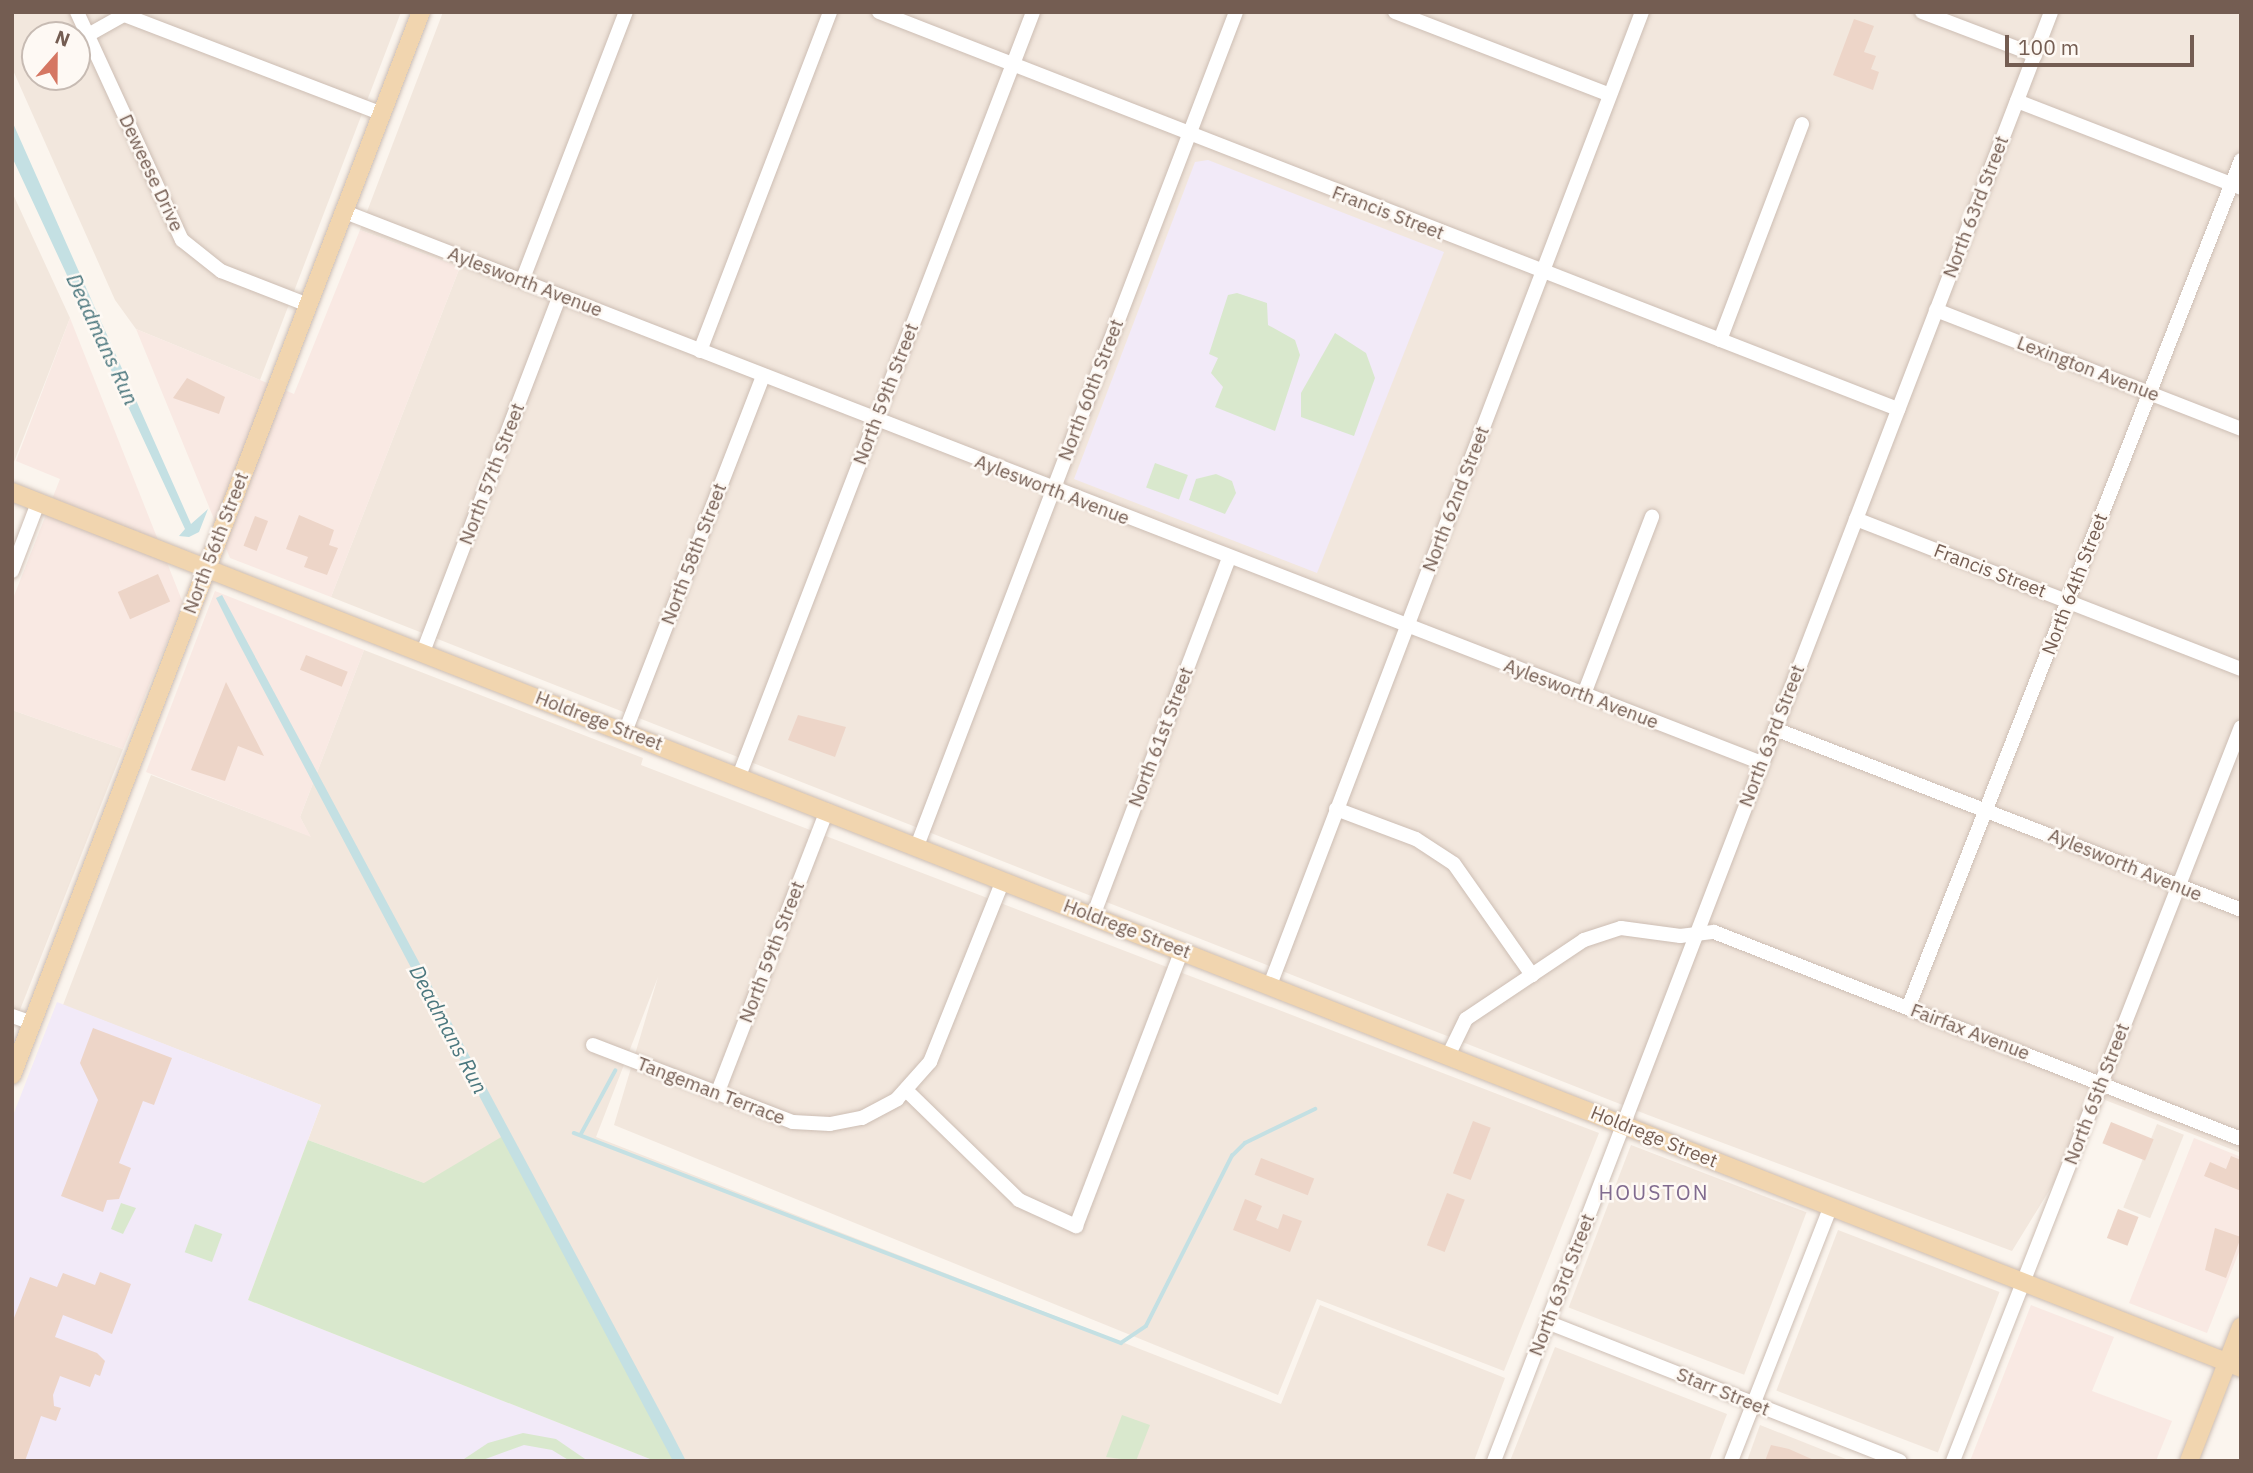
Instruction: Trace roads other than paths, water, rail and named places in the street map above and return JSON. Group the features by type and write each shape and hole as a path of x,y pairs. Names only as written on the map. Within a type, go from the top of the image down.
{"main road":[{"name":"North 56th Street","path":"12,1074 421,12"},
{"name":"Holdrege Street","path":"12,492 2234,1365"},
{"path":"2189,1461 2234,1365 2241,1327"}],"street":[{"path":"522,281 626,12"},
{"path":"700,351 830,12"},
{"name":"Francis Street","path":"879,12 1898,410"},
{"name":"North 59th Street","path":"739,776 1033,12"},
{"name":"North 60th Street","path":"917,846 1236,12"},
{"path":"1395,12 1610,95"},
{"name":"North 62nd Street","path":"1270,985 1642,12"},
{"path":"1923,12 2035,55"},
{"name":"North 63rd Street","path":"1494,1461 2051,12"},
{"path":"91,33 128,14 382,114"},
{"name":"Deweese Drive","path":"91,42 182,240 221,271 309,305"},
{"path":"2017,101 2236,187"},
{"path":"1720,340 1802,124"},
{"name":"North 64th Street","path":"1908,1008 2149,393 2236,187 2241,160"},
{"name":"Aylesworth Avenue","path":"345,212 1053,490 1762,763"},
{"name":"North 57th Street","path":"423,652 560,296"},
{"name":"Lexington Avenue","path":"1936,310 2241,429"},
{"name":"North 58th Street","path":"625,732 763,376"},
{"path":"12,571 38,503"},
{"path":"1584,694 1651,517"},
{"name":"Francis Street","path":"1856,520 2241,669"},
{"name":"North 61st Street","path":"1093,916 1229,558"},
{"name":"North 65th Street","path":"1953,1461 2241,727"},
{"name":"Aylesworth Avenue","path":"1775,729 2241,911"},
{"path":"1336,808 1416,839 1454,864 1532,975"},
{"name":"North 59th Street","path":"718,1094 827,811"},
{"path":"1003,880 939,1044 906,1091 1019,1200 1076,1226 1182,950"},
{"name":"Fairfax Avenue","path":"1447,1056 1466,1019 1601,933 1635,928 1679,936 1714,932 2241,1139"},
{"path":"12,1016 32,1023"},
{"name":"Tangeman Terrace","path":"593,1045 781,1119 820,1125 862,1118 906,1091"},
{"path":"1731,1461 1831,1206"},
{"name":"Starr Street","path":"1548,1322 1900,1461"}],"water":[{"name":"Deadmans Run","path":"12,121 191,524 208,509 199,532 189,537 179,536 185,529 12,157"},
{"name":"Deadmans Run","path":"222,595 686,1461 673,1461 236,638 216,598"}],"waterway":[{"path":"581,1134 615,1071"},
{"path":"574,1133 1121,1343 1146,1326 1232,1156 1245,1143 1315,1109"}],"district":[{"name":"HOUSTON","path":"1654,1192"}]}
